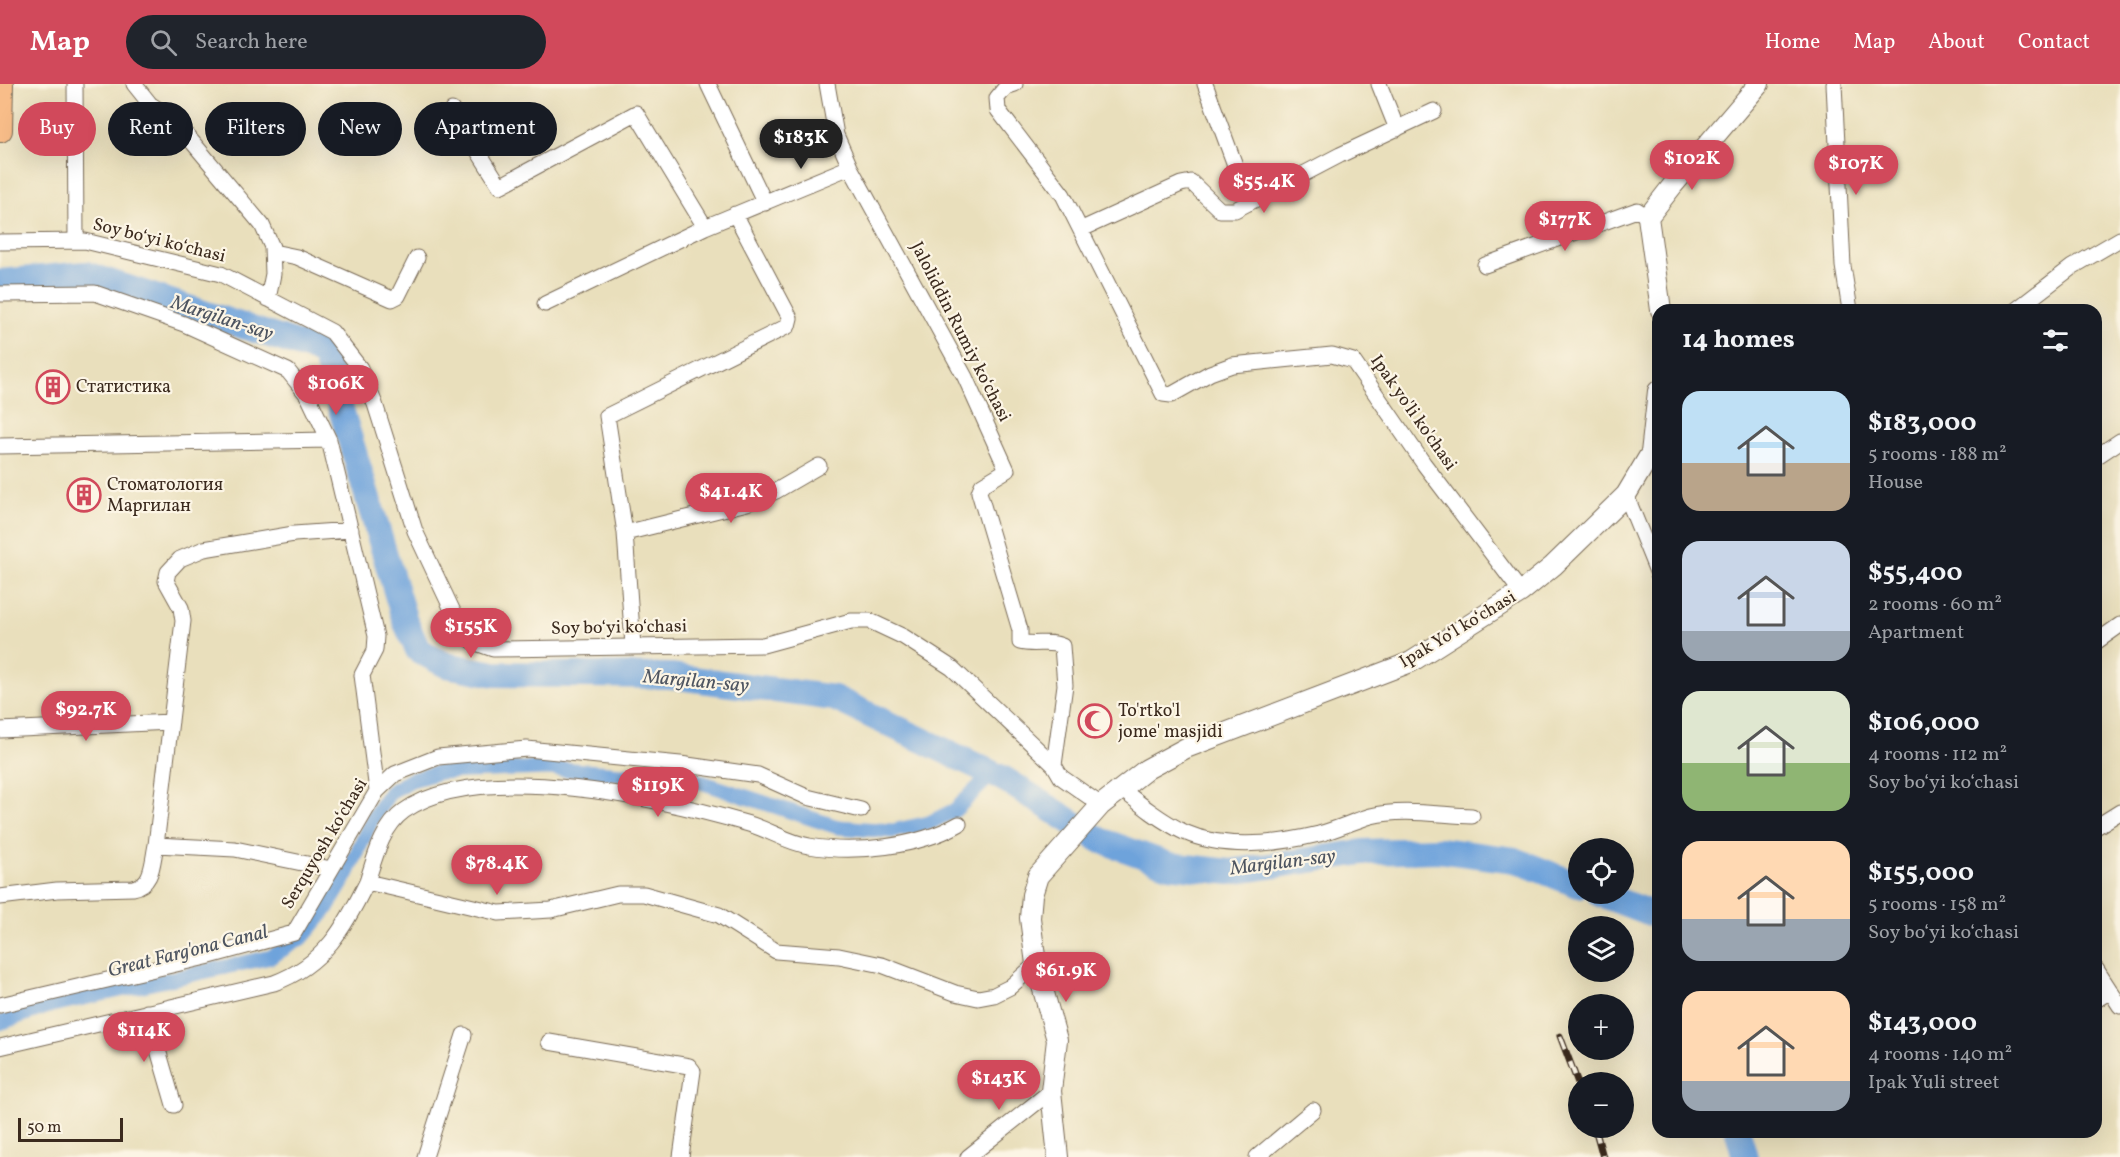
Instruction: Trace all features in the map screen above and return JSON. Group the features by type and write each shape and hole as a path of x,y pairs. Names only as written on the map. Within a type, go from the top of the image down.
{"main road":[{"path":"0,130 1,84"}],"street":[{"path":"75,84 76,241"},
{"path":"134,84 150,104 173,119 262,225 273,252 273,274 267,299"},
{"path":"708,84 765,202"},
{"name":"Jaloliddin Rumiy koʻchasi","path":"827,84 836,135 850,167 965,377 1007,470 982,485 979,492 1020,630 1020,642 1062,645 1065,685 1054,765"},
{"path":"1015,84 1006,87 997,98 998,110 1063,195 1082,229 1180,184 1191,182 1220,210 1235,210 1434,111"},
{"path":"1205,84 1249,203"},
{"path":"1379,84 1397,129"},
{"path":"1659,304 1648,217 1759,84"},
{"path":"1834,84 1843,266 1849,304"},
{"path":"557,155 636,113 705,227"},
{"path":"481,156 500,186 556,156"},
{"path":"545,304 705,227 850,167"},
{"path":"1485,265 1637,210 1648,217"},
{"path":"633,646 625,532 607,416 788,326 790,318 735,214"},
{"name":"Ipak yo'li ko'chasi","path":"1082,229 1163,394 1171,395 1210,373 1232,365 1332,355 1353,361 1424,464 1521,592"},
{"path":"2024,304 2072,267 2120,239"},
{"name":"Soy boʻyi koʻchasi","path":"0,242 76,241 221,274 332,332 360,368 375,404 415,531 464,634 476,643 494,649 763,645 851,621 870,621 904,637 952,668 1054,765 1061,777 1094,812"},
{"path":"273,252 297,257 392,299 398,296 417,258"},
{"path":"0,294 95,293 184,324 288,371 308,396 329,440 376,636 375,650 362,675 377,791"},
{"path":"0,446 329,440"},
{"path":"2102,453 2120,441"},
{"name":"Ipak Yoʻl koʻchasi","path":"1058,1157 1052,1091 1057,1040 1036,964 1030,918 1032,895 1038,876 1061,848 1094,812 1147,769 1186,748 1411,662 1521,592 1553,566 1626,495 1651,453 1652,444"},
{"path":"625,532 747,503 776,491 819,466"},
{"path":"1626,495 1652,559"},
{"path":"0,897 57,890 141,887 148,880 156,845 183,621 181,608 166,581 168,572 180,559 204,549 294,534 351,530"},
{"path":"2102,638 2120,625"},
{"path":"0,730 171,722"},
{"name":"Serquyosh koʻchasi","path":"0,1005 206,957 294,933 377,791 395,774 438,757 527,749 680,764 758,775 807,797 861,810"},
{"path":"0,1047 274,983 294,976 332,944 367,882 380,844 392,822 404,811 438,795 471,787 551,787 627,794 752,825 807,846 829,849 917,842 958,824"},
{"path":"1120,789 1152,813 1185,832 1221,841 1276,843 1320,834 1372,816 1404,814 1472,816"},
{"path":"2102,823 2120,812"},
{"path":"156,845 235,849 332,869"},
{"path":"367,882 499,913 551,910 618,894 644,894 719,915 776,951 838,956 882,965 955,993 978,998 994,995 1010,987 1036,964"},
{"path":"2102,978 2120,1006"},
{"path":"2102,996 2110,991"},
{"path":"147,1012 174,1105"},
{"path":"425,1157 464,1035"},
{"path":"549,1042 689,1066 693,1071 681,1157"},
{"path":"968,1157 1052,1091"},
{"path":"1257,1157 1313,1110"}],"waterway":[{"name":"Margilan-say","path":"0,282 86,274 324,353 405,621 418,650 446,665 495,674 671,676 834,698 1004,779 1100,840 1169,865 1230,872 1363,852 1438,850 1515,860 1568,881"},
{"name":"Great Farg'ona Canal","path":"0,1023 52,1005 271,957 303,937 325,911 347,875 372,819 390,792 411,780 440,772 548,768 695,780 838,827 892,831 929,823 955,810 991,775"},
{"name":"Margilan-say","path":"1626,904 1652,914"},
{"name":"Margilan-say","path":"1740,1138 1745,1157"}],"railway":[{"path":"1560,1036 1574,1072"},
{"path":"1598,1138 1603,1157"}],"place":[{"name":"Статистика","path":"53,387"},
{"name":"Стоматология Маргилан","path":"84,495"},
{"name":"To'rtko'l jome' masjidi","path":"1095,721"}]}
